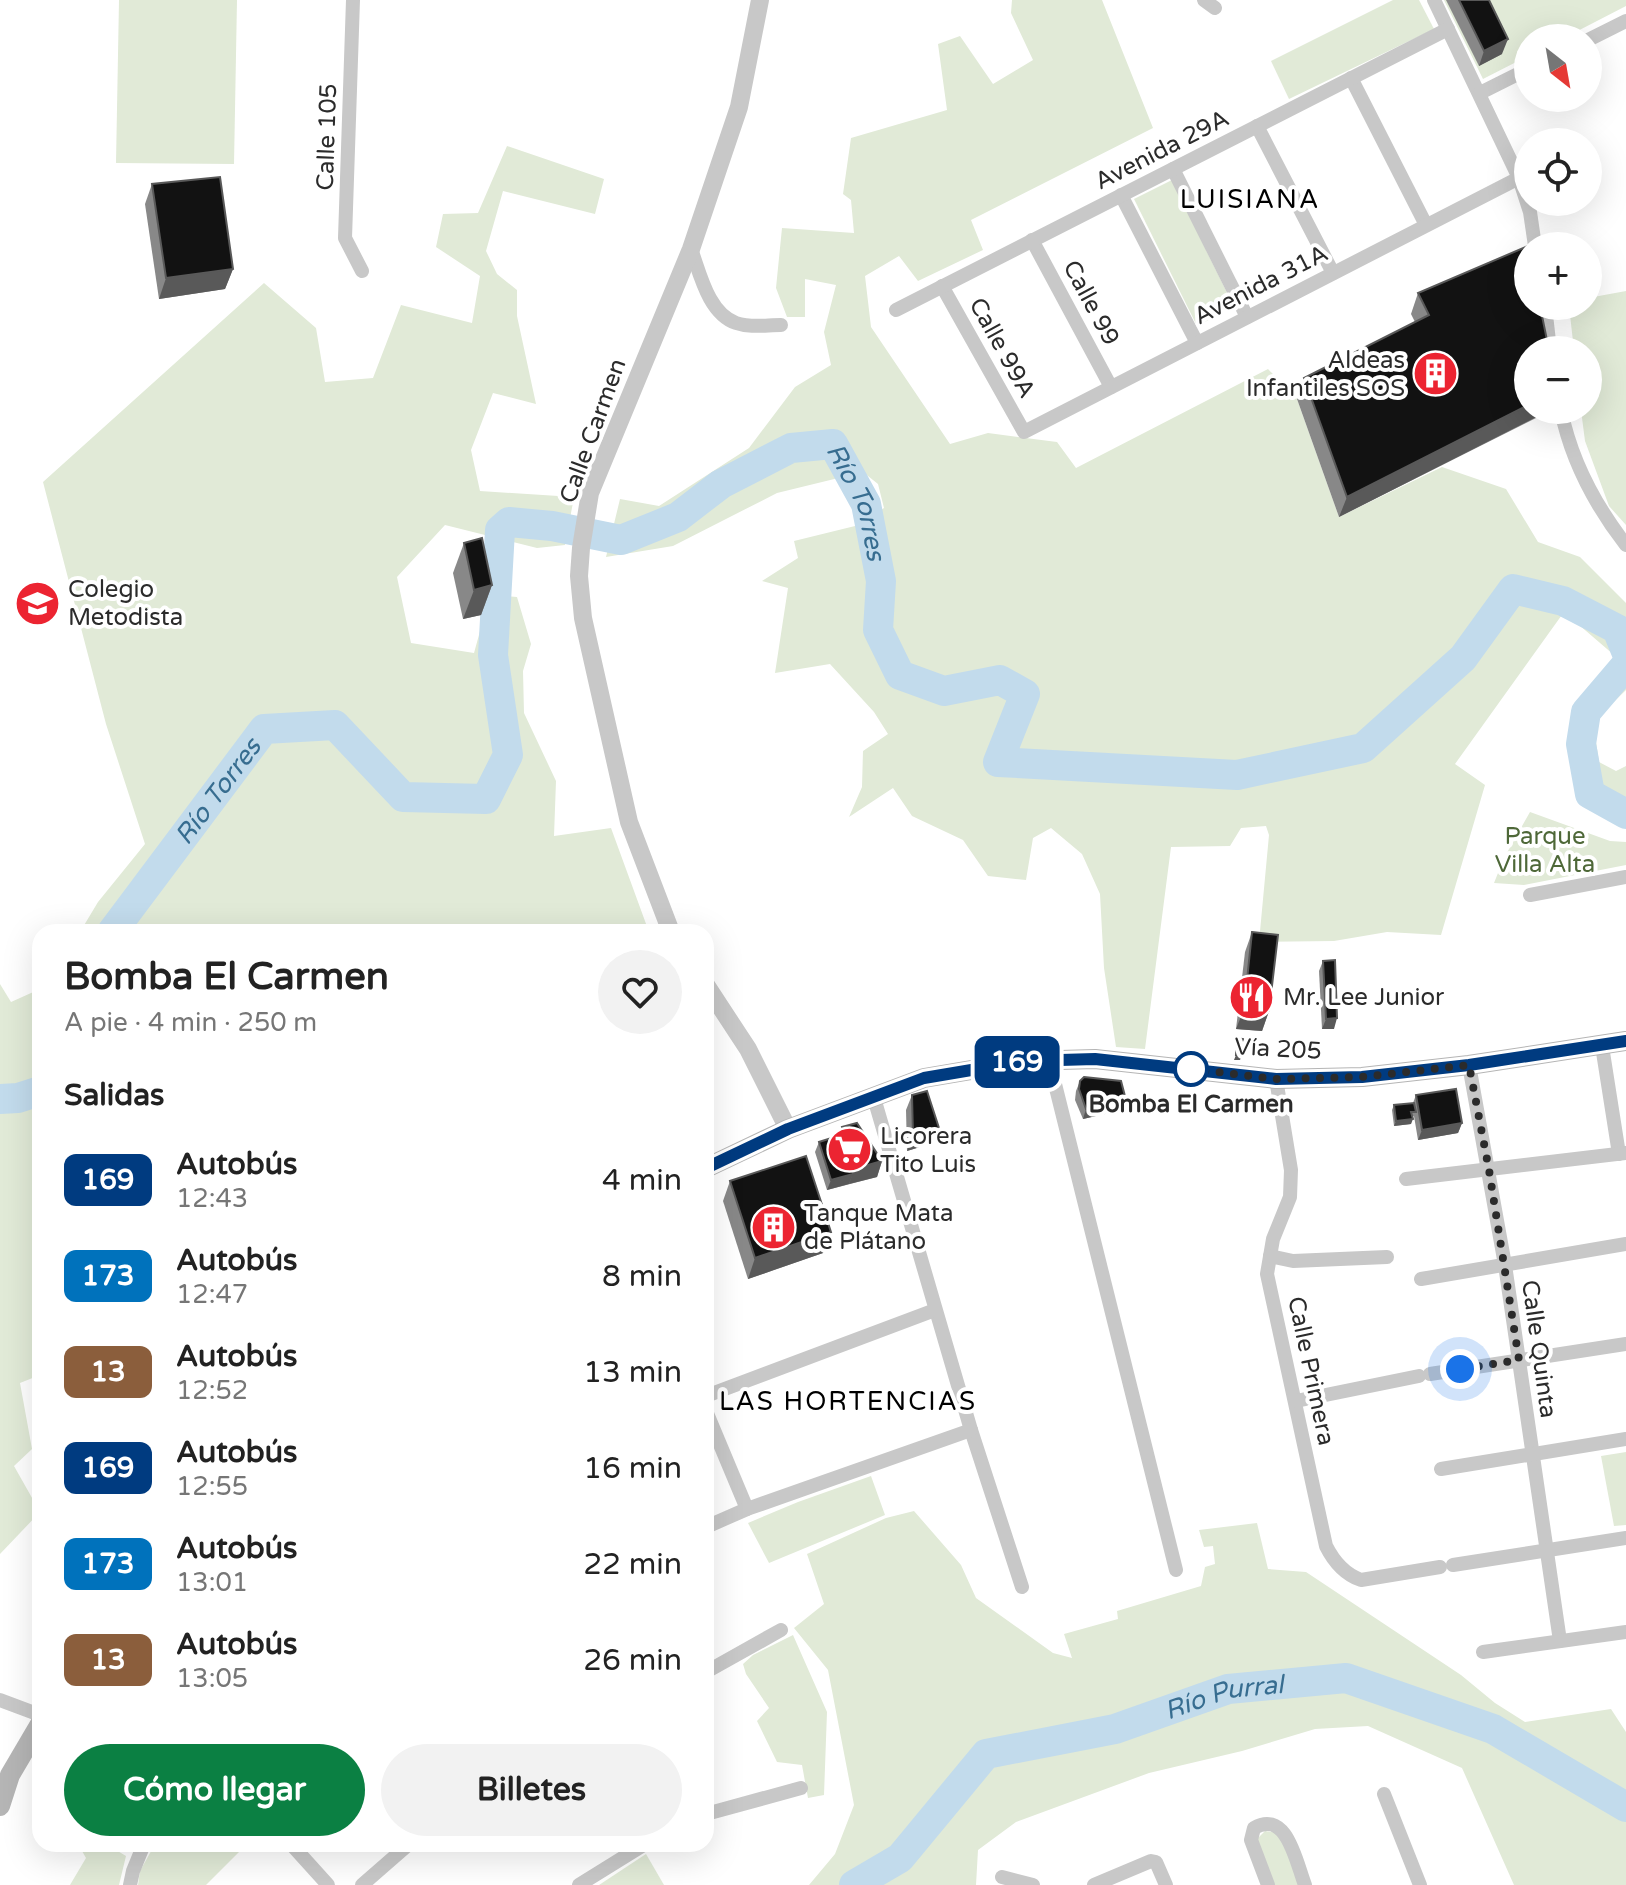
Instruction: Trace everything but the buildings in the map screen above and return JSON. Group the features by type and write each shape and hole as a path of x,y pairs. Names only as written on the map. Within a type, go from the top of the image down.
{"main road":[{"name":"Vía 205","path":"714,1164 788,1129 924,1078 988,1066 1095,1059 1276,1079 1362,1077 1469,1065 1626,1041"},
{"path":"0,1806 10,1775 32,1738"}],"street":[{"name":"Calle 105","path":"353,0 345,238 362,271"},
{"name":"Calle Carmen","path":"668,924 629,822 583,618 579,576 581,548 588,505 612,438 691,249 739,107 760,0"},
{"path":"1434,0 1514,167"},
{"path":"1602,33 1626,21"},
{"name":"Avenida 29A","path":"896,310 1448,29"},
{"path":"1480,93 1514,76"},
{"path":"1351,78 1426,225"},
{"path":"1257,126 1333,273"},
{"path":"1173,169 1247,317"},
{"name":"Avenida 31A","path":"1024,432 1514,181"},
{"path":"1121,195 1197,343"},
{"name":"Calle 99","path":"1032,240 1111,387"},
{"path":"691,249 707,292 722,314 733,322 746,325 781,325"},
{"name":"Calle 99A","path":"942,286 1024,432"},
{"path":"1566,424 1583,477 1613,530 1626,545"},
{"path":"1530,895 1626,877"},
{"path":"714,997 748,1049 788,1129"},
{"path":"1406,1179 1623,1154 1602,1046"},
{"path":"1049,1060 1176,1570"},
{"name":"Calle Quinta","path":"1469,1065 1505,1265 1560,1641"},
{"name":"Calle Primera","path":"1276,1079 1291,1183 1290,1197 1273,1239 1267,1274 1326,1546 1341,1568 1361,1580 1626,1538"},
{"path":"874,1098 971,1430 1022,1587"},
{"path":"1421,1279 1626,1244"},
{"path":"1270,1256 1293,1261 1387,1257"},
{"path":"714,1393 935,1310"},
{"path":"1296,1401 1424,1375 1626,1344"},
{"path":"714,1430 747,1509"},
{"path":"714,1523 971,1430"},
{"path":"1441,1469 1626,1439"},
{"path":"714,1668 781,1630"},
{"path":"1483,1652 1626,1632"},
{"path":"0,1700 32,1712"},
{"path":"714,1812 801,1788"},
{"path":"1384,1794 1420,1885"},
{"path":"1268,1885 1251,1840 1254,1828 1263,1823 1273,1823 1282,1828 1305,1885"},
{"path":"130,1885 141,1852"},
{"path":"298,1852 328,1885"},
{"path":"362,1885 400,1852"},
{"path":"579,1885 632,1852"},
{"path":"1094,1885 1151,1861 1156,1862 1166,1885"},
{"path":"1002,1877 1033,1885"}],"green space":[{"path":"119,0 237,0 234,164 116,163"},
{"path":"1012,0 1102,0 1153,128 971,220 983,250 918,281 899,256 865,276 871,327 950,444 988,433 1057,442 1076,468 1268,369 1297,399 1339,517 1442,467 1506,489 1538,542 1580,557 1626,603 1626,690 1593,722 1599,762 1616,771 1626,766 1626,825 1587,800 1571,745 1580,706 1616,668 1614,655 1564,612 1455,764 1485,785 1441,935 1387,932 1334,941 1259,942 1269,835 1266,826 1241,828 1230,846 1171,847 1145,1049 1116,1047 1104,968 1100,894 1082,854 1051,828 1033,838 1026,880 988,876 963,840 912,816 893,788 849,817 862,787 863,751 888,734 874,712 830,664 775,673 788,588 762,581 798,558 794,541 855,526 884,508 878,484 863,472 777,493 673,546 606,557 620,499 659,506 749,448 795,387 831,365 824,332 836,285 805,279 805,317 787,317 776,288 782,228 854,233 851,200 843,194 851,138 947,110 938,44 960,36 993,84 1033,60 1011,13"},
{"path":"1393,0 1419,0 1434,29 1289,99 1271,61"},
{"path":"1444,0 1626,0 1626,6 1591,24 1514,24 1514,63 1483,79"},
{"path":"507,146 604,179 595,214 503,191 486,251 497,274 517,290 517,316 536,404 493,393 471,450 480,491 574,497 565,545 537,548 445,525 397,577 411,643 474,653 490,595 517,597 531,644 523,671 524,713 556,781 554,836 611,828 646,924 85,924 98,902 145,844 106,724 43,482 264,283 316,328 325,382 373,378 401,305 472,323 480,276 436,247 443,214 478,213"},
{"path":"1172,180 1234,307 1197,326 1134,199"},
{"path":"1626,291 1626,525 1609,506 1585,441 1583,424 1602,424 1602,336 1572,336 1571,320 1602,320 1602,295"},
{"name":"Parque Villa Alta","path":"1530,812 1610,841 1626,842 1626,865 1524,885 1494,883"},
{"path":"0,984 11,1002 32,993 32,1378 20,1383 32,1449 14,1466 32,1498 32,1520 0,1554"},
{"path":"1626,1452 1626,1525 1614,1526 1601,1456"},
{"path":"871,1476 885,1515 769,1563 748,1523"},
{"path":"914,1511 961,1565 976,1598 1053,1653 1072,1658 1064,1634 1118,1619 1117,1611 1201,1586 1205,1567 1215,1564 1213,1546 1204,1547 1199,1530 1257,1523 1268,1569 1306,1572 1461,1675 1495,1703 1525,1722 1611,1709 1626,1732 1626,1885 1514,1885 1462,1768 1368,1726 1315,1729 1242,1751 1149,1773 1016,1822 978,1850 976,1885 809,1885 835,1854 854,1805 828,1670 794,1628 824,1604 807,1554 886,1518"},
{"path":"793,1635 827,1712 824,1795 808,1798 802,1765 777,1762 757,1721 769,1708 746,1674 743,1664 753,1655"},
{"path":"1265,1831 1280,1833 1300,1885 1274,1885 1256,1840"},
{"path":"83,1852 119,1852 126,1856 119,1885 70,1885 86,1858"},
{"path":"151,1852 239,1852 206,1885 138,1885 140,1871"},
{"path":"646,1854 664,1885 599,1885"}],"waterway":[{"name":"Río Torres","path":"118,924 264,729 335,725 403,797 486,799 508,755 493,655 500,530 509,522 552,526 621,540 678,517 721,484 791,448 833,444 866,504 881,581 878,630 900,675 944,691 1000,680 1025,694 998,762 1237,775 1363,748 1463,658 1513,589 1563,601 1617,629 1626,651"},
{"name":"Río Torres","path":"1626,665 1586,712 1581,744 1590,794 1626,814"},
{"name":"Río Torres","path":"0,1099 32,1094"},
{"name":"Río Purral","path":"854,1885 900,1858 986,1754 1115,1729 1228,1689 1346,1678 1493,1729 1626,1807"}],"bus line":[{"name":"169","path":"714,1164 788,1129 924,1078 1025,1061 1095,1059 1276,1079 1362,1077 1469,1065 1626,1041"}],"place":[{"name":"Aldeas Infantiles SOS","path":"1436,374"},
{"name":"Colegio Metodista","path":"37,603"},
{"name":"Mr. Lee Junior","path":"1252,997"},
{"name":"Bomba El Carmen","path":"1191,1069"},
{"name":"Licorera Tito Luis","path":"849,1150"},
{"name":"Tanque Mata de Plátano","path":"773,1227"}],"district":[{"name":"LUISIANA","path":"1250,199"},
{"name":"LAS HORTENCIAS","path":"848,1401"}],"route":[{"path":"1191,1069 1276,1079 1362,1077 1469,1065 1519,1360 1460,1369"}]}
